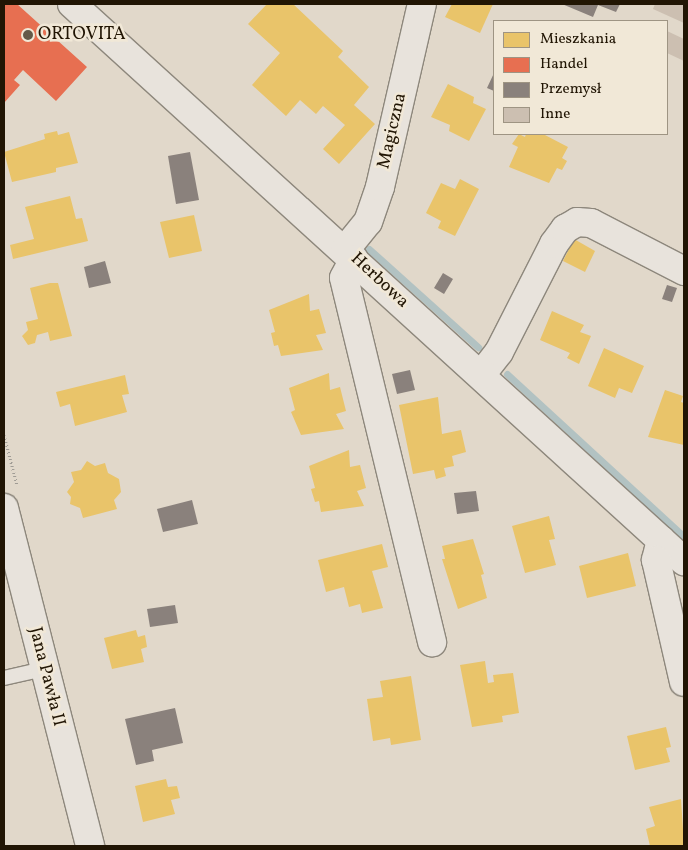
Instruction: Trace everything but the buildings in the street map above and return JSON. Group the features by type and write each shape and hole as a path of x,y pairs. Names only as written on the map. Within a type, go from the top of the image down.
{"street":[{"name":"Herbowa","path":"72,4 350,254 684,561"},
{"name":"Magiczna","path":"422,4 380,186 368,222 350,254 344,278 432,643"},
{"path":"481,375 499,352 554,244 565,229 577,222 591,223 684,271"},
{"name":"Jana Pawła II","path":"4,508 90,846"},
{"path":"662,540 656,560 684,682"}],"lane":[{"path":"4,678 44,669"}],"waterway":[{"path":"369,249 478,347"},
{"path":"507,374 684,537"}],"place":[{"name":"ORTOVITA","path":"28,35"}]}
